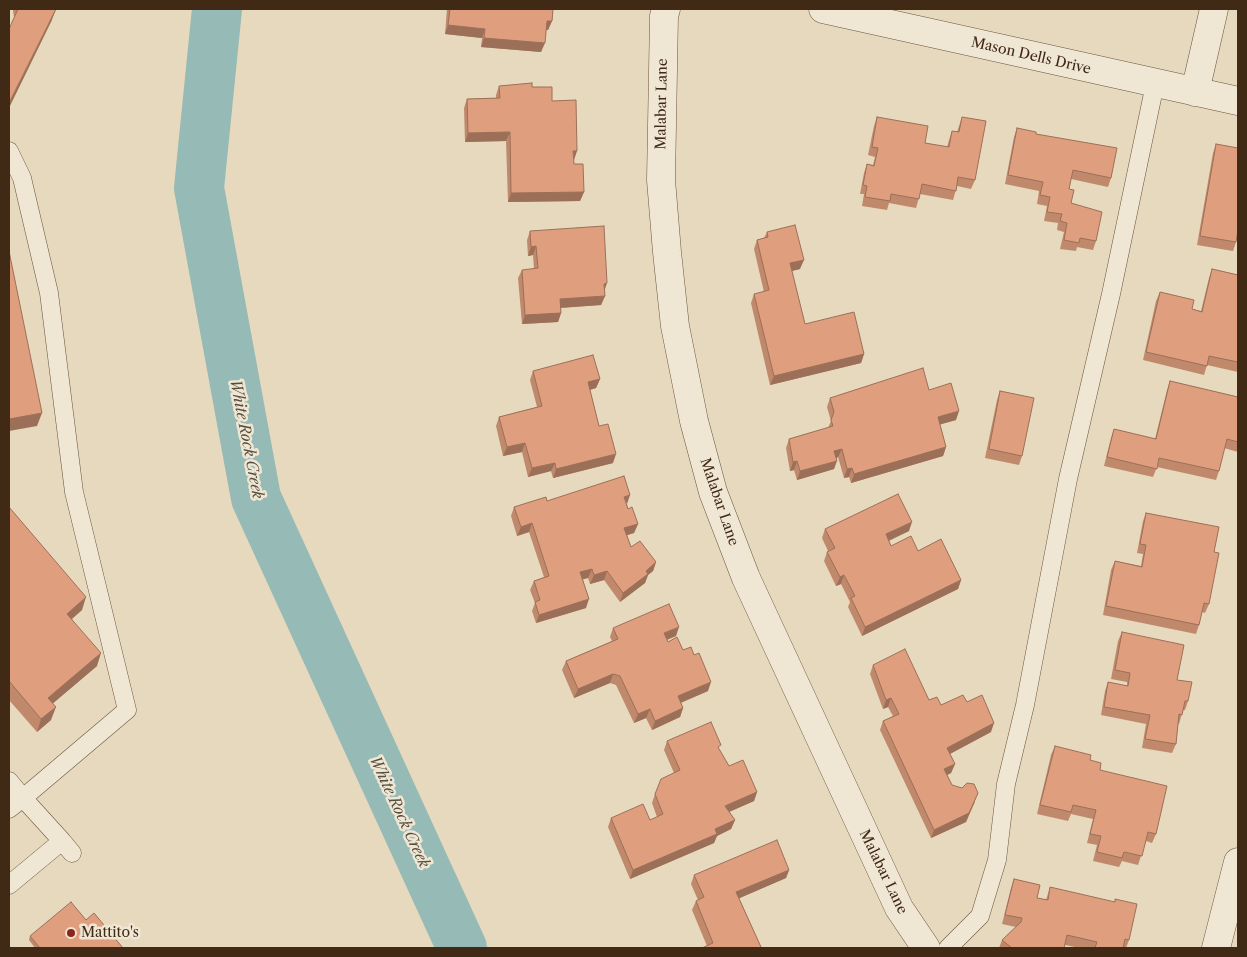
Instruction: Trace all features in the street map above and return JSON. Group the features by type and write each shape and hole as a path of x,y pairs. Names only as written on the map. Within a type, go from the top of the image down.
{"street":[{"name":"Mason Dells Drive","path":"823,9 1238,101"},
{"path":"1195,92 1214,9"},
{"name":"Malabar Lane","path":"665,12 661,180 667,252 675,326 694,421 713,492 746,578 899,908 926,948"},
{"path":"1216,948 1238,862"}],"lane":[{"path":"948,948 980,916 997,860 1006,784 1025,706 1066,488 1112,294 1155,84"},
{"path":"9,151 22,178 49,293 74,492 126,710 9,809"},
{"path":"9,781 67,847 9,885"}],"building":[{"path":"18,9 56,9 9,103 9,29"},
{"path":"450,9 553,9 552,21 547,21 545,43 484,38 485,29 448,25"},
{"path":"532,83 532,87 552,87 552,101 576,100 577,151 573,151 574,164 583,164 584,192 511,193 510,132 468,133 467,99 500,98 499,86"},
{"path":"877,117 928,126 925,143 949,147 952,131 959,132 962,117 986,121 975,180 958,177 956,191 922,184 919,199 891,194 890,201 865,197 867,186 863,185 867,164 874,166 878,148 872,147"},
{"path":"1017,128 1036,132 1036,134 1117,148 1111,178 1073,170 1069,189 1074,190 1071,203 1102,212 1096,241 1080,238 1079,243 1064,240 1067,223 1060,221 1062,214 1047,212 1050,197 1040,195 1043,182 1008,175"},
{"path":"1216,144 1238,148 1238,230 1236,242 1200,236"},
{"path":"795,225 804,260 790,263 805,324 854,312 864,354 774,376 754,294 769,290 757,240 768,237 767,232"},
{"path":"604,226 607,283 604,284 605,296 560,299 561,313 525,315 522,270 538,268 536,246 531,247 530,231"},
{"path":"9,251 42,413 9,419"},
{"path":"1212,269 1238,275 1238,362 1209,356 1207,366 1146,352 1160,292 1194,300 1192,309 1202,312"},
{"path":"593,355 600,379 588,382 599,426 608,424 616,454 556,469 555,463 532,468 525,443 507,447 499,417 542,406 533,371"},
{"path":"923,368 929,390 951,383 959,411 938,417 946,447 854,474 852,468 847,469 842,449 834,451 837,461 800,471 797,461 793,462 789,439 833,426 831,420 834,412 830,398"},
{"path":"1170,381 1238,397 1238,442 1227,439 1219,471 1159,458 1157,469 1107,457 1114,429 1156,439"},
{"path":"1000,391 1034,398 1022,456 989,449"},
{"path":"624,476 630,495 624,497 628,509 632,507 638,524 624,528 631,547 640,541 656,562 646,571 648,574 623,593 607,571 594,575 592,569 580,572 589,599 539,615 535,602 540,600 534,581 549,576 532,523 521,527 514,507 546,497 547,501"},
{"path":"898,494 912,522 886,534 891,546 911,536 918,551 941,539 961,580 865,627 851,598 855,596 844,575 840,577 827,552 835,548 825,529"},
{"path":"9,507 86,597 67,614 101,653 48,698 56,707 41,719 9,681"},
{"path":"1146,513 1219,527 1214,552 1219,553 1209,604 1204,603 1199,625 1106,606 1115,561 1142,567 1146,545 1140,544"},
{"path":"669,604 679,627 664,633 668,642 677,637 683,650 691,647 694,655 699,653 711,682 678,696 683,708 655,721 650,709 638,714 620,676 613,674 578,689 566,661 618,639 613,628"},
{"path":"1122,632 1184,645 1177,680 1192,682 1188,701 1185,701 1182,715 1179,714 1176,744 1145,739 1150,715 1104,707 1108,682 1128,686 1130,673 1115,670"},
{"path":"905,649 929,700 937,697 941,705 963,695 967,702 982,695 994,723 947,748 955,764 944,769 952,785 962,788 967,783 974,784 978,793 969,813 934,830 883,721 899,714 891,698 886,700 873,665"},
{"path":"711,722 721,745 718,747 729,766 743,760 757,792 725,806 735,820 715,829 717,834 633,870 611,818 643,804 650,820 663,814 655,794 661,779 680,770 667,741"},
{"path":"1055,746 1091,755 1090,760 1101,763 1100,770 1167,786 1156,834 1148,832 1142,856 1124,852 1122,858 1097,852 1101,836 1090,834 1096,810 1073,805 1071,812 1040,805"},
{"path":"777,840 789,870 736,892 761,947 702,948 713,943 696,901 704,897 694,875"},
{"path":"1014,879 1040,885 1037,898 1048,900 1050,887 1115,902 1115,899 1137,904 1129,940 1125,939 1123,948 1095,948 1097,942 1067,935 1064,948 1012,948 1002,940 1021,922 1022,918 1005,915"},
{"name":"Mattito's","path":"71,902 86,920 94,913 123,948 40,948 30,936"}],"waterway":[{"name":"White Rock Creek","path":"217,9 199,188 256,498 462,948"}],"place":[{"name":"Mattito's","path":"71,933"}]}
